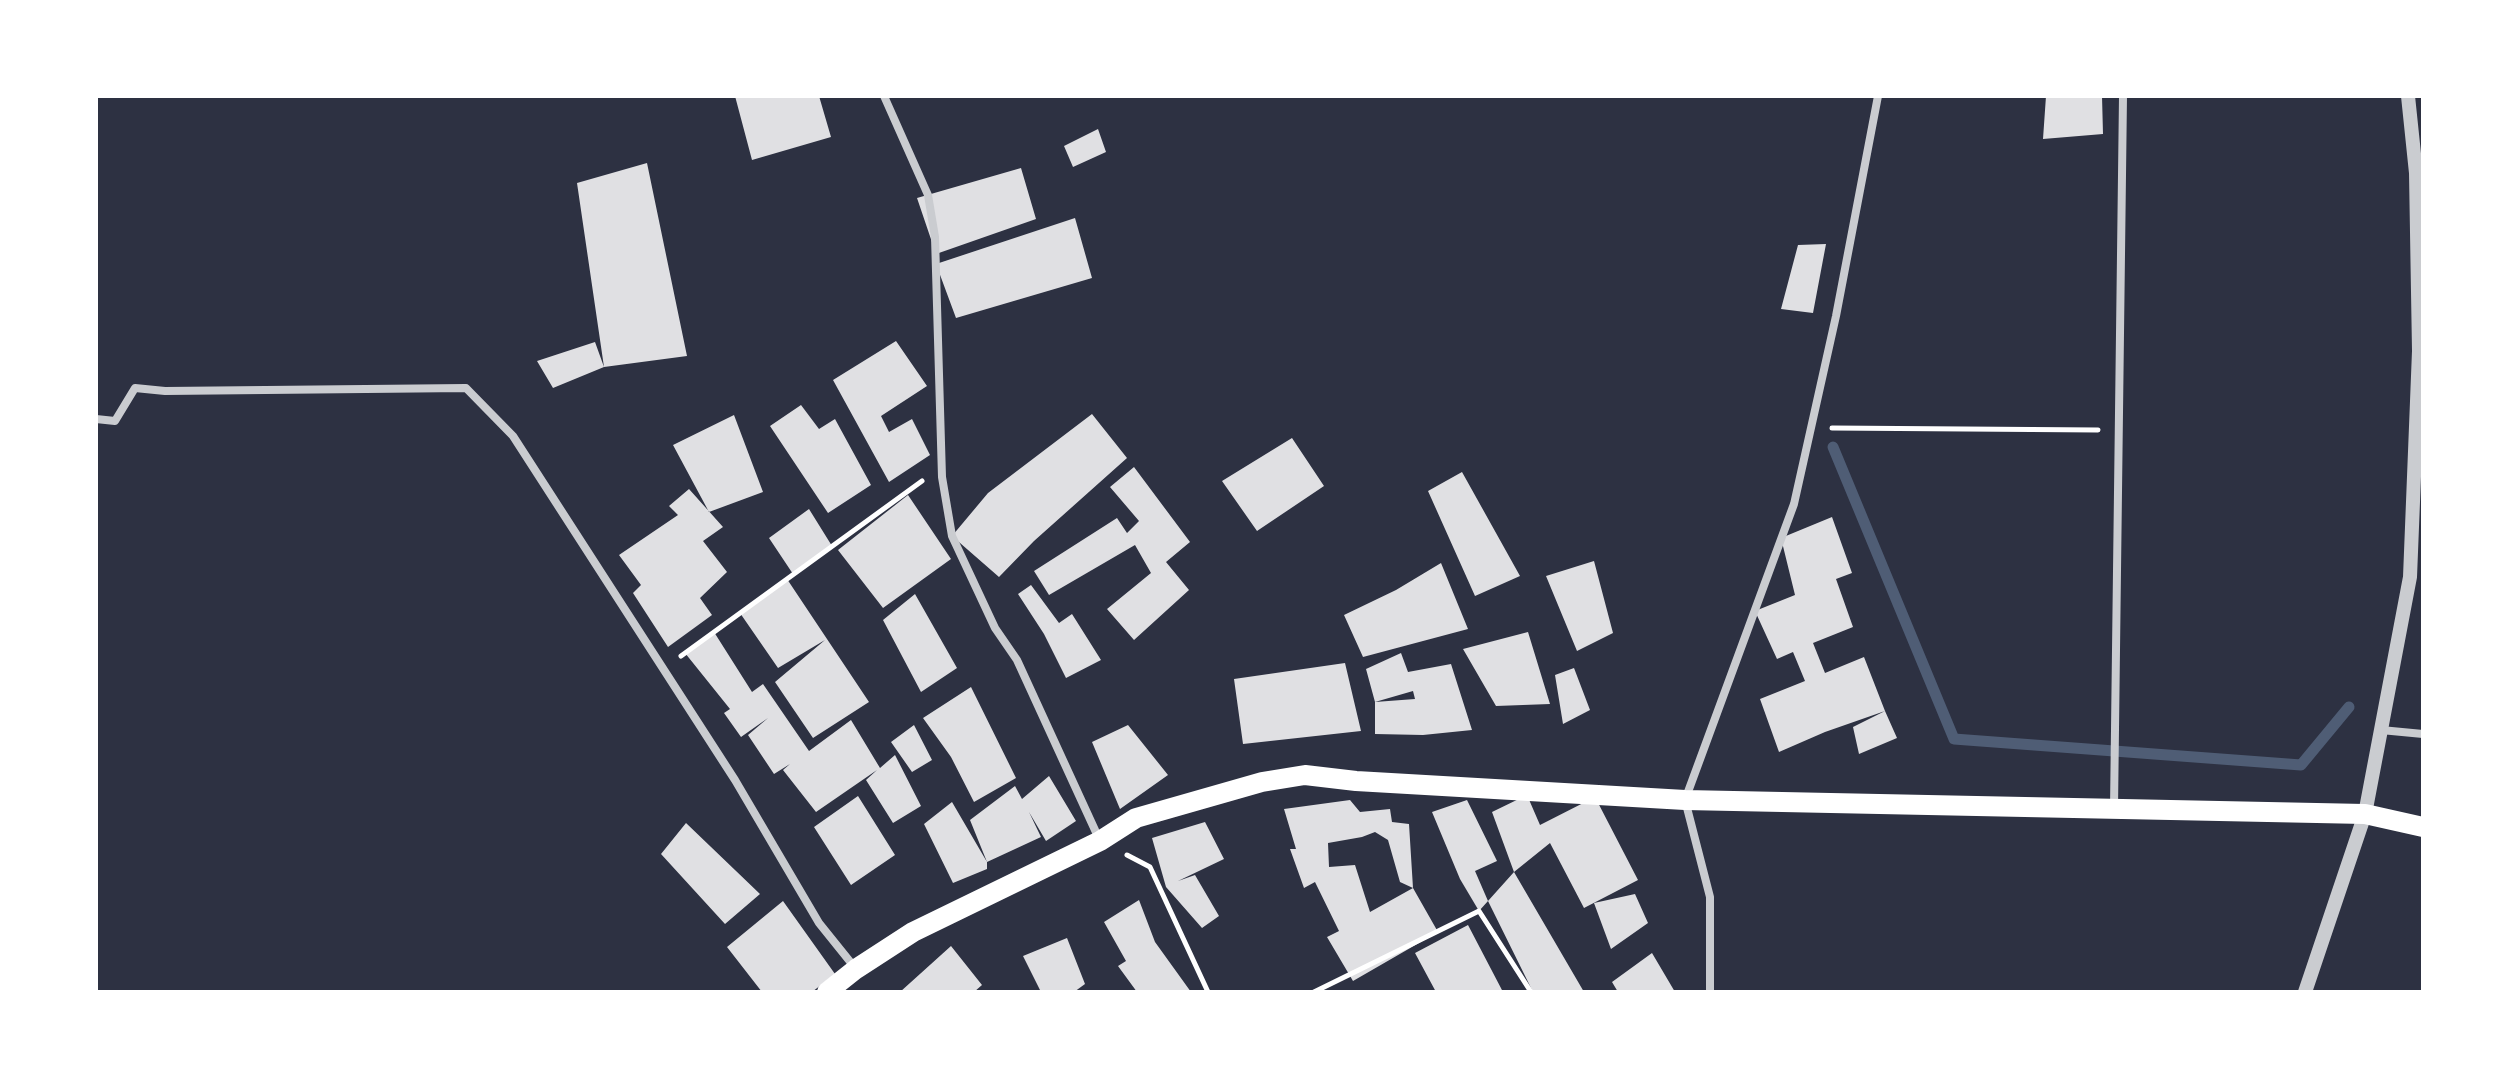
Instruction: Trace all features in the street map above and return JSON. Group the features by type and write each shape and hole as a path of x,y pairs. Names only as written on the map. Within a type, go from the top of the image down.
{"main road":[{"path":"827,992 913,932 1100,841 1136,818 1262,782 1305,775 1356,781 1685,800 2365,814 2423,827"}],"street":[{"path":"884,96 928,195 935,237 942,467 952,536 995,628 1017,660 1100,841"},
{"path":"1710,992 1710,897 1685,800 1794,504 1878,96"},
{"path":"2114,809 2123,96"},
{"path":"2305,992 2365,814 2410,577 2419,351 2416,173 2408,96"},
{"path":"96,419 115,421 135,388 165,391 466,388 513,436 750,804 819,923 856,969"},
{"path":"2381,730 2423,734"}],"path":[{"path":"1812,428 2119,431"},
{"path":"664,669 942,467"},
{"path":"1100,841 1150,867 1208,992"},
{"path":"1314,992 1479,911 1531,992"}],"building":[{"path":"735,96 819,96 831,137 752,160"},
{"path":"2046,96 2102,96 2103,134 2043,139"},
{"path":"1098,129 1106,152 1073,167 1064,146"},
{"path":"647,163 687,356 604,367 577,183"},
{"path":"1021,168 1036,219 936,254 917,198"},
{"path":"1075,218 1092,278 956,318 936,264"},
{"path":"1826,244 1813,313 1781,309 1798,245"},
{"path":"896,341 927,386 881,416 889,432 912,419 930,455 889,482 833,380"},
{"path":"595,342 604,367 553,388 537,361"},
{"path":"801,405 819,429 835,419 871,485 828,513 770,426"},
{"path":"1092,414 1127,458 1034,541 999,577 952,536 988,493"},
{"path":"734,415 763,492 709,512 673,445"},
{"path":"1292,438 1324,486 1257,531 1222,481"},
{"path":"1134,467 1190,542 1166,562 1189,590 1134,640 1107,609 1151,573 1135,545 1049,595 1034,571 1117,518 1127,533 1139,521 1110,487"},
{"path":"1462,472 1520,576 1475,596 1428,491"},
{"path":"689,489 723,527 703,541 727,572 700,598 712,615 668,647 633,593 641,585 619,555 678,515 669,506"},
{"path":"908,495 951,559 883,608 838,550"},
{"path":"809,509 832,546 793,574 769,538"},
{"path":"1832,517 1852,573 1836,579 1853,627 1813,643 1825,673 1864,657 1885,711 1779,752 1760,699 1805,681 1793,652 1777,659 1755,611 1795,595 1781,538"},
{"path":"1594,561 1613,633 1577,651 1546,576"},
{"path":"1441,563 1468,629 1363,657 1344,615 1396,590"},
{"path":"787,579 869,702 813,738 775,682 825,640 778,668 740,613"},
{"path":"1031,585 1059,623 1072,614 1101,660 1066,678 1044,634 1018,594"},
{"path":"915,594 957,668 921,692 883,620"},
{"path":"714,632 752,692 763,684 809,751 851,720 880,768 895,755 921,806 893,823 866,780 877,770 816,812 783,770 790,764 774,774 748,735 768,718 741,737 724,713 730,709 685,653"},
{"path":"1528,632 1550,704 1496,706 1463,649"},
{"path":"1401,653 1408,672 1451,664 1472,730 1423,735 1375,734 1375,702 1366,669","holes":["1413,691 1415,699 1375,702"]},
{"path":"1345,663 1361,731 1243,744 1234,679"},
{"path":"1574,668 1590,710 1563,724 1555,675"},
{"path":"971,687 1016,778 974,802 951,757 923,718"},
{"path":"1885,711 1897,738 1859,754 1853,727"},
{"path":"914,725 932,760 912,772 891,742"},
{"path":"1128,725 1168,775 1120,809 1092,742"},
{"path":"1049,776 1076,821 1046,841 1029,812 1041,837 987,862 970,820 1015,786 1022,799"},
{"path":"1527,795 1540,825 1595,797 1638,880 1584,908 1550,843 1514,872 1492,812"},
{"path":"858,796 895,855 851,885 814,827"},
{"path":"1350,800 1360,812 1390,809 1392,822 1409,824 1413,888 1438,932 1353,981 1327,937 1339,931 1315,882 1304,888 1290,849 1296,849 1284,809","holes":["1375,832 1388,840 1400,882 1413,888 1370,912 1355,865 1329,867 1328,843"]},
{"path":"1467,800 1497,861 1475,871 1488,901 1479,911 1460,879 1432,812"},
{"path":"952,802 987,862 987,869 953,883 924,824"},
{"path":"1205,822 1224,859 1178,881 1195,875 1219,916 1202,928 1166,887 1152,838"},
{"path":"686,823 760,894 725,924 661,854"},
{"path":"1514,872 1584,992 1533,992 1488,901"},
{"path":"1635,894 1648,923 1611,949 1594,903"},
{"path":"1139,900 1155,942 1191,992 1137,992 1118,966 1126,961 1104,922"},
{"path":"783,901 835,974 812,992 762,992 727,947"},
{"path":"1468,925 1503,992 1436,992 1415,953"},
{"path":"1067,938 1085,984 1074,992 1041,992 1023,956"},
{"path":"951,946 982,985 974,992 900,992"},
{"path":"1652,953 1675,992 1618,992 1612,982"}],"waterway":[{"path":"1833,447 1954,739 2301,765 2349,707"}]}
